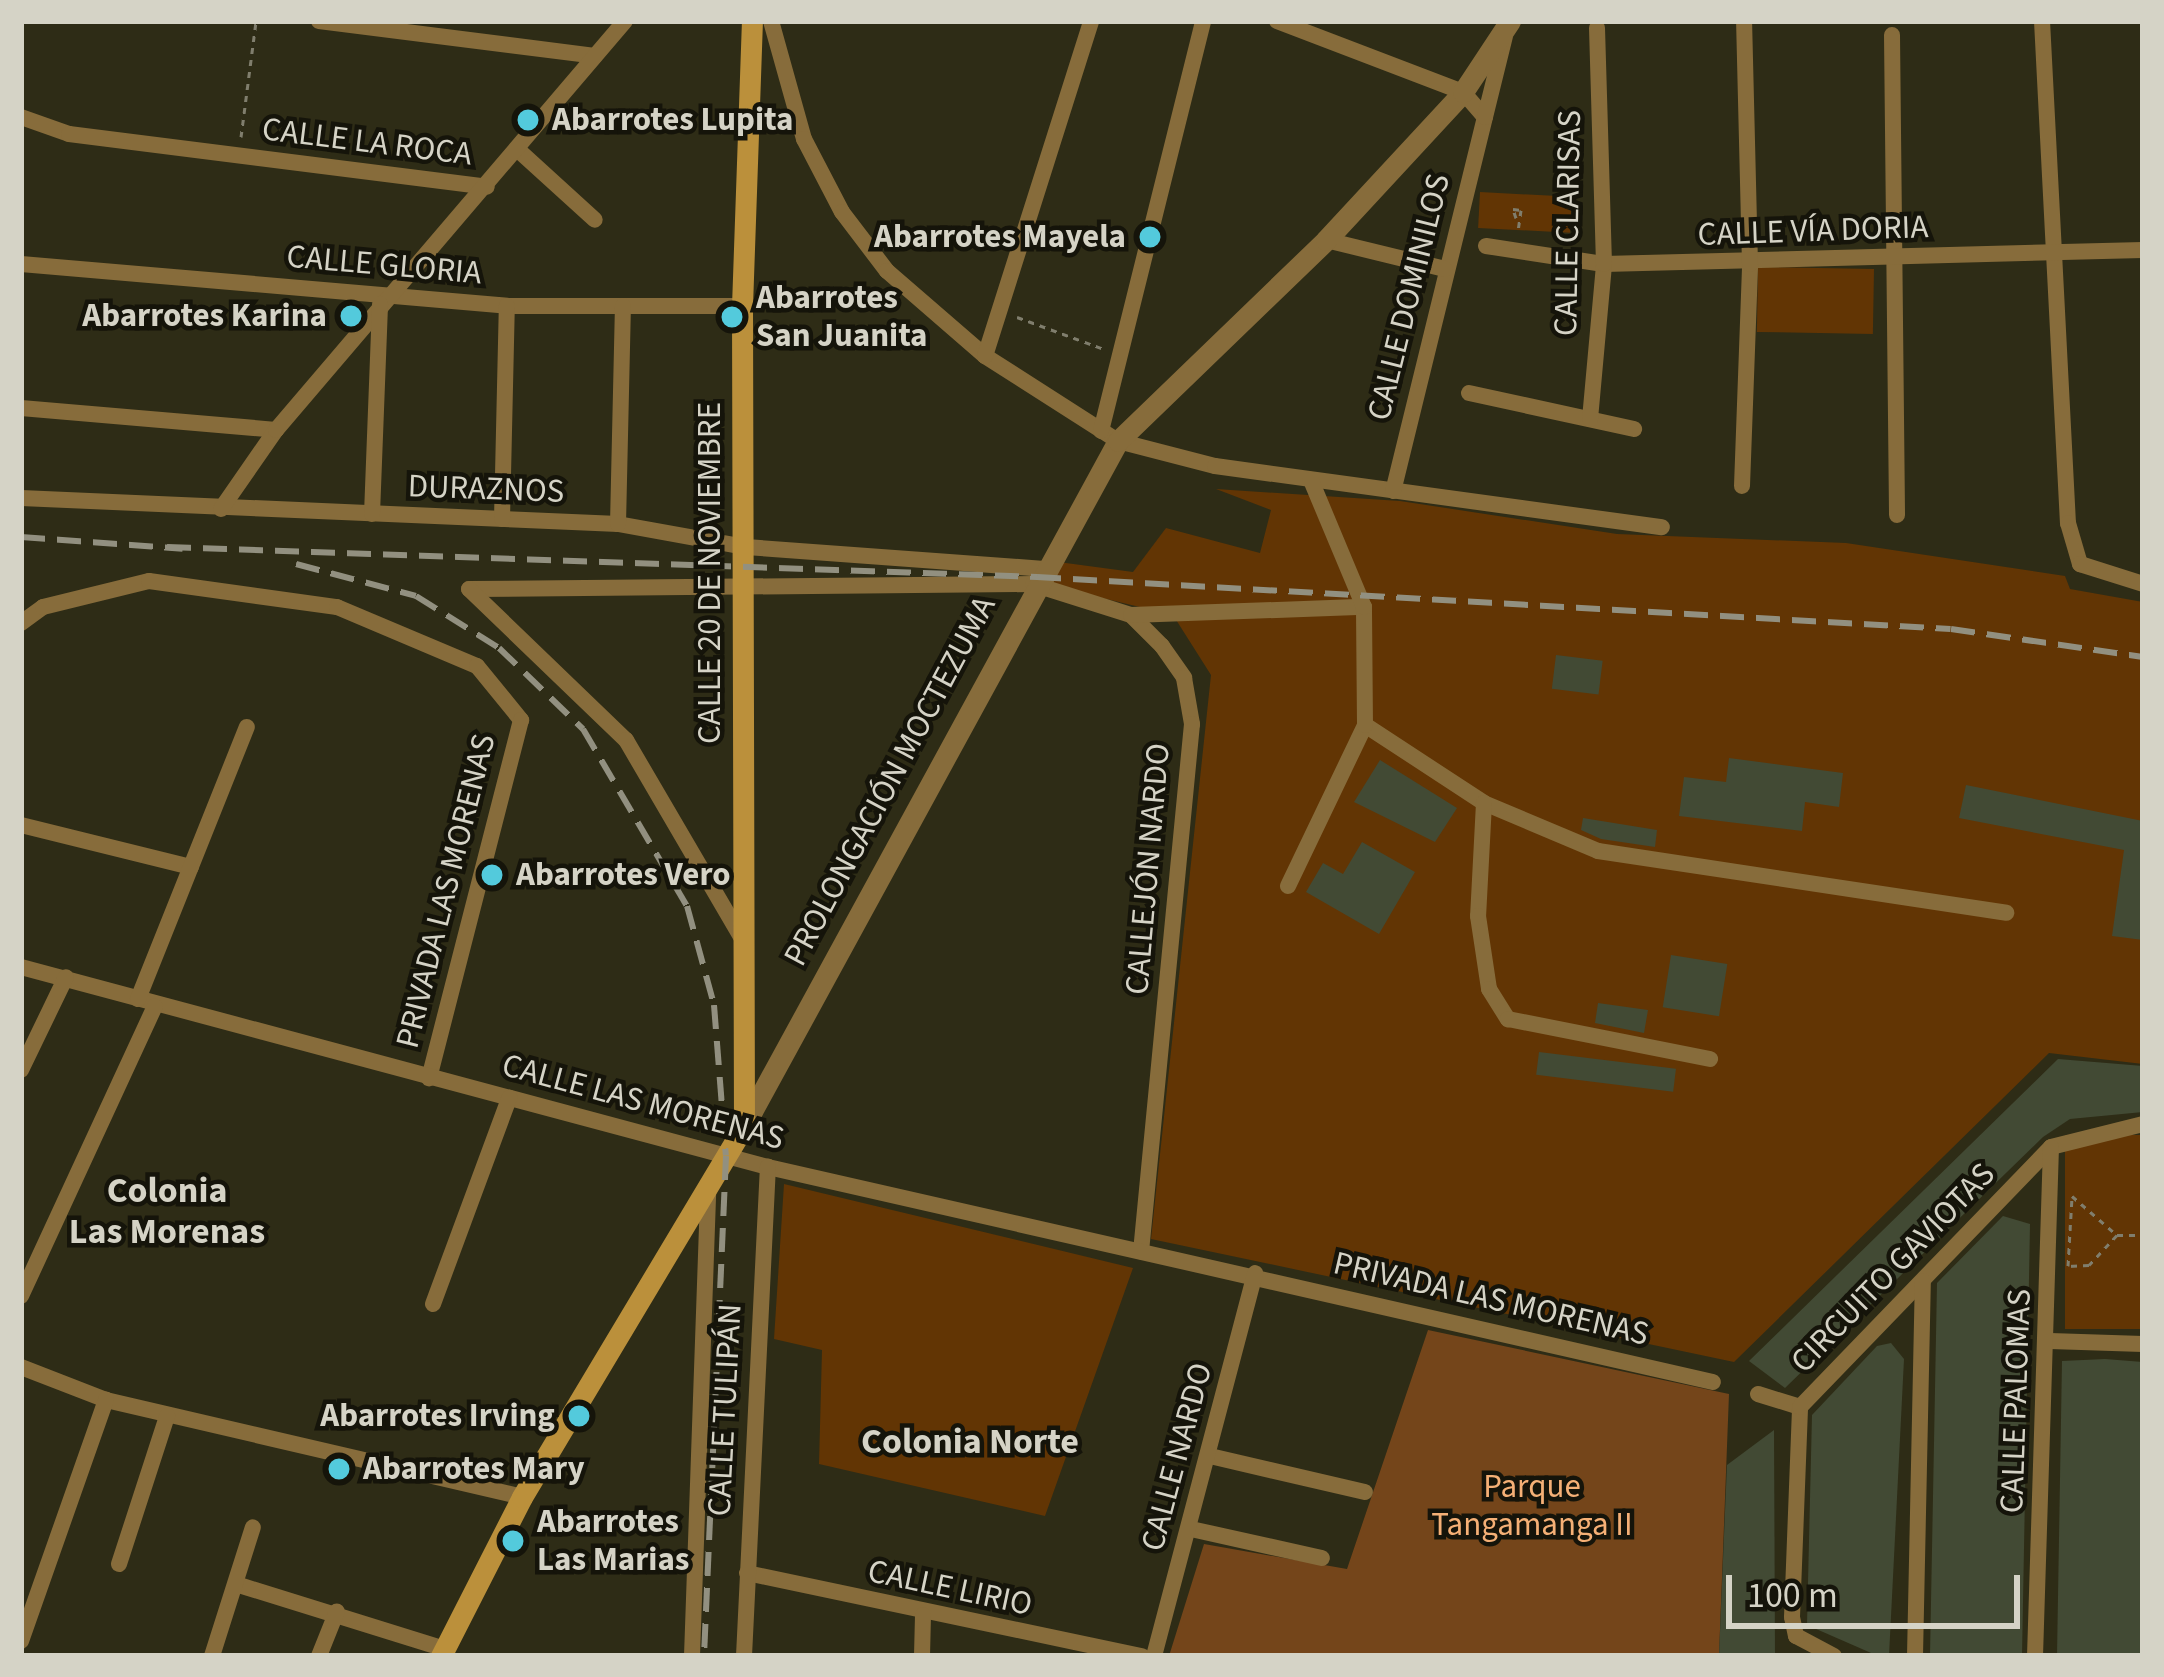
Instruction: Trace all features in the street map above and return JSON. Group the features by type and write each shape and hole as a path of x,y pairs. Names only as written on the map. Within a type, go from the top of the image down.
{"main road":[{"name":"CALLE 20 DE NOVIEMBRE","path":"744,1126 742,306 752,21"},
{"name":"PROLONGACIÓN MOCTEZUMA","path":"443,1652 522,1497 744,1126"}],"street":[{"path":"319,21 595,56"},
{"path":"221,509 276,430 384,299 487,187 625,21"},
{"path":"771,21 804,139 842,212 887,271 985,356 1109,436 1311,480 1663,527"},
{"path":"985,356 1091,21"},
{"path":"1109,436 1123,356 1203,21"},
{"path":"1277,21 1463,92 1485,117"},
{"path":"1742,486 1750,264 1744,21"},
{"path":"2042,21 2068,523 2080,564 2143,584"},
{"name":"PROLONGACIÓN MOCTEZUMA","path":"744,1126 1109,436 1326,240 1463,92 1509,24"},
{"name":"CALLE DOMINILOS","path":"1393,491 1509,24"},
{"name":"CALLE CLARISAS","path":"1590,419 1604,264 1598,28"},
{"path":"1892,35 1897,515"},
{"name":"CALLE LA ROCA","path":"21,117 69,134 487,187"},
{"path":"517,149 595,220"},
{"path":"1326,240 1445,269"},
{"name":"CALLE VÍA DORIA","path":"1486,247 1604,264 1750,264 2143,250"},
{"name":"CALLE GLORIA","path":"21,264 384,299 507,306 742,306"},
{"path":"372,514 384,299"},
{"path":"502,519 507,306"},
{"path":"617,524 623,306"},
{"path":"1469,393 1634,429"},
{"path":"21,408 276,430"},
{"path":"1288,886 1365,725 1364,607 1311,480"},
{"name":"DURAZNOS","path":"21,498 617,524 746,547 1038,576"},
{"path":"741,937 626,740 469,589 746,587 1038,576 1131,616 1364,607"},
{"name":"PRIVADA LAS MORENAS","path":"21,623 44,607 148,581 337,607 476,666 521,720 429,1078"},
{"name":"CALLEJÓN NARDO","path":"1131,616 1184,678 1192,724 1141,1252"},
{"path":"1365,725 1484,803 1598,851 2006,913"},
{"path":"21,1296 147,1002 191,867 247,727"},
{"path":"1484,803 1478,916 1489,989 1508,1019 1710,1059"},
{"path":"21,825 191,867"},
{"name":"CALLE LAS MORENAS","path":"21,967 768,1167 1141,1252 1255,1273"},
{"path":"21,1070 66,977"},
{"path":"434,1304 509,1098"},
{"path":"2051,1148 2143,1124"},
{"name":"CIRCUITO GAVIOTAS","path":"1834,1656 1796,1636 1792,1617 1800,1407 2051,1148"},
{"name":"CALLE PALOMAS","path":"2035,1656 2050,1341 2051,1148"},
{"name":"CALLE TULIPÁN","path":"744,1656 768,1167"},
{"path":"692,1656 708,1186"},
{"name":"PRIVADA LAS MORENAS","path":"1255,1273 1714,1382"},
{"name":"CALLE NARDO","path":"1154,1656 1255,1273"},
{"path":"1915,1656 1923,1281"},
{"path":"2050,1341 2143,1344"},
{"path":"21,1367 106,1400 167,1416 522,1497"},
{"path":"1758,1394 1800,1407"},
{"path":"21,1641 106,1400"},
{"path":"118,1564 167,1416"},
{"path":"1210,1456 1365,1492"},
{"path":"212,1656 239,1585 253,1527"},
{"path":"1191,1528 1322,1558"},
{"name":"CALLE LIRIO","path":"747,1573 923,1616 1142,1656"},
{"path":"239,1585 337,1610 443,1652"},
{"path":"319,1656 337,1610"},
{"path":"922,1656 923,1616"}],"path":[{"name":"CALLE LA ROCA","path":"239,157 256,21"},
{"path":"1516,218 1516,251"},
{"path":"999,311 1123,356"},
{"path":"2117,1234 2089,1265 2068,1266 2072,1196 2117,1234 2143,1235"}],"shaded area":[{"path":"1480,192 1572,197 1570,233 1478,228"},
{"path":"1758,267 1874,269 1873,334 1757,332"},
{"path":"1216,489 1400,501 1617,534 1846,543 2065,576 2070,589 2143,602 2143,1064 2049,1053 1734,1362 1151,1239 1211,675 1173,615 1044,584 1051,561 1133,572 1166,528 1260,553 1271,510"},
{"path":"2065,1135 2143,1135 2143,1329 2065,1329"},
{"path":"784,1184 1133,1268 1045,1516 819,1464 822,1350 774,1339"}],"green space":[{"name":"Parque Tangamanga II","path":"1428,1330 1729,1394 1719,1656 1169,1656 1204,1544 1347,1569"}],"building":[{"path":"1556,655 1603,661 1599,694 1552,689"},
{"path":"1729,758 1843,773 1839,807 1805,802 1802,831 1679,816 1684,777 1726,782"},
{"path":"1380,760 1457,808 1435,842 1354,802"},
{"path":"1966,785 2143,821 2143,940 2112,936 2124,850 1959,818"},
{"path":"1583,818 1657,830 1655,847 1601,839 1581,830"},
{"path":"1362,842 1415,872 1379,934 1306,892 1323,863 1343,874"},
{"path":"1671,955 1727,964 1719,1016 1663,1007"},
{"path":"1598,1003 1648,1010 1644,1033 1595,1023"},
{"path":"1539,1052 1676,1069 1673,1092 1536,1075"},
{"path":"2058,1059 2143,1066 2143,1112 2070,1119 2043,1137 1785,1388 1749,1361"},
{"path":"2003,1216 2030,1224 2022,1656 1930,1656 1937,1283"},
{"path":"1891,1343 1904,1359 1889,1656 1878,1656 1807,1625 1812,1415 1877,1346"},
{"path":"2062,1361 2143,1362 2143,1656 2057,1656"},
{"path":"1774,1430 1775,1656 1719,1656 1727,1465"}],"railway":[{"path":"21,537 183,549"},
{"path":"167,547 1037,577 1951,629 2143,657"},
{"path":"296,564 416,596 499,648 583,729 687,906 714,1005 726,1156 704,1656"}],"place":[{"name":"Abarrotes Lupita","path":"528,120"},
{"name":"Abarrotes Mayela","path":"1150,237"},
{"name":"Abarrotes Karina","path":"351,316"},
{"name":"Abarrotes San Juanita","path":"732,317"},
{"name":"Abarrotes Vero","path":"492,875"},
{"name":"Abarrotes Irving","path":"579,1416"},
{"name":"Abarrotes Mary","path":"339,1469"},
{"name":"Abarrotes Las Marias","path":"513,1541"}],"district":[{"name":"Colonia Las Morenas","path":"167,1210"},
{"name":"Colonia Norte","path":"970,1442"}]}
